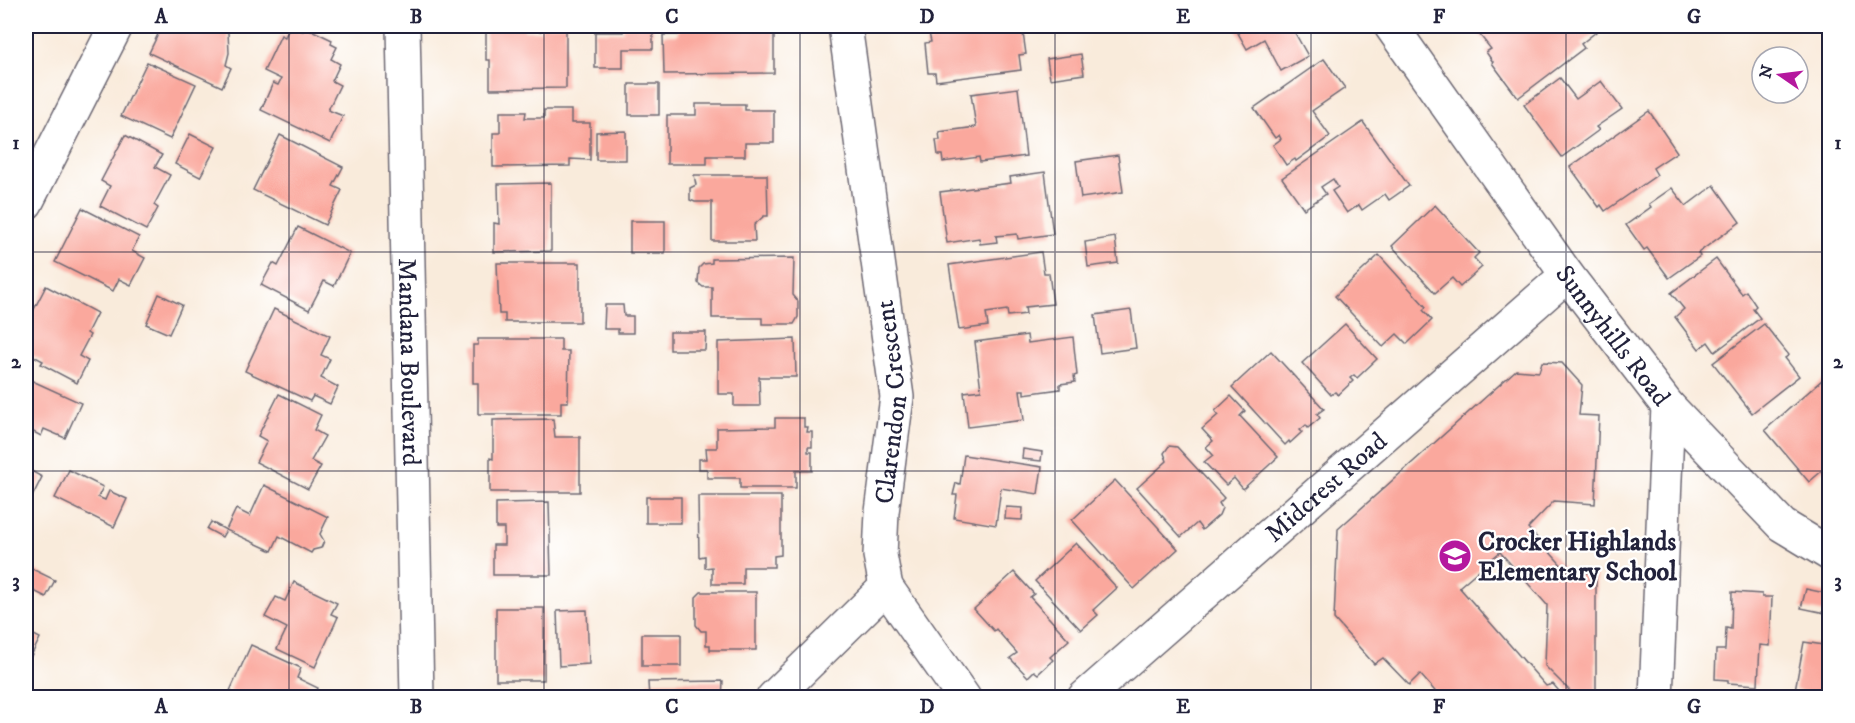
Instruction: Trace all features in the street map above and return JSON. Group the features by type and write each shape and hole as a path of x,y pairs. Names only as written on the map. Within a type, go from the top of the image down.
{"street":[{"path":"26,203 116,26"},
{"name":"Mandana Boulevard","path":"403,26 417,698"},
{"name":"Clarendon Crescent","path":"845,26 897,397 882,512 880,555 886,587"},
{"name":"Sunnyhills Road","path":"1391,26 1568,275 1668,406 1656,698"},
{"name":"Midcrest Road","path":"1084,698 1568,275"},
{"path":"1668,406 1782,525 1830,554"},
{"path":"773,698 886,587 964,698"}],"building":[{"path":"162,26 215,26 228,32 229,53 226,65 231,68 222,87 149,53"},
{"path":"290,26 303,31 305,27 332,40 331,44 337,47 331,59 340,64 332,81 340,85 328,110 343,116 330,143 261,110 273,83 278,85 281,79 264,71 281,35 285,37"},
{"path":"486,26 524,26 524,31 541,31 541,26 566,26 566,88 490,89 490,60 486,60"},
{"path":"623,26 653,26 653,49 623,49 623,68 595,68 595,32 623,32"},
{"path":"678,26 774,26 774,73 664,74 663,35 678,35"},
{"path":"950,26 1022,26 1026,54 1019,55 1021,70 936,81 935,73 928,73 925,43 931,42 929,33 950,30"},
{"path":"1234,26 1291,26 1308,56 1281,71 1264,39 1247,49"},
{"path":"1490,26 1591,26 1596,32 1581,44 1584,48 1518,98 1492,63 1486,52 1491,49 1479,34"},
{"path":"1081,54 1084,74 1050,79 1047,59"},
{"path":"1324,59 1345,88 1312,111 1330,136 1296,161 1295,159 1286,165 1273,145 1281,139 1279,135 1275,138 1254,108"},
{"path":"147,62 196,84 170,139 121,116"},
{"path":"1560,78 1576,99 1601,81 1622,109 1596,127 1599,130 1562,157 1524,105"},
{"path":"629,84 659,84 659,115 629,115"},
{"path":"1018,88 1026,156 980,162 979,157 943,162 942,155 938,155 936,140 940,140 939,132 976,127 971,94"},
{"path":"696,104 745,104 745,110 774,110 774,143 745,143 745,156 707,156 707,164 667,164 667,115 696,115"},
{"path":"544,110 571,110 571,123 590,123 590,160 570,159 570,166 493,167 493,133 500,133 500,112 526,112 525,118 544,118"},
{"path":"1649,111 1677,152 1653,168 1657,175 1605,211 1601,205 1599,207 1570,167"},
{"path":"1363,122 1409,186 1389,200 1385,194 1362,210 1359,205 1347,213 1332,191 1338,187 1333,179 1321,187 1326,194 1304,209 1282,178"},
{"path":"626,131 626,160 596,160 596,132"},
{"path":"190,134 216,147 200,177 175,164"},
{"path":"125,135 162,155 155,167 170,175 154,205 158,208 146,230 100,206 110,186 101,181"},
{"path":"280,135 343,167 333,186 342,190 325,225 253,190"},
{"path":"1118,155 1123,192 1081,198 1076,161"},
{"path":"1045,172 1053,234 1018,239 1017,234 996,236 997,242 980,244 979,238 947,243 940,192 1011,183 1010,177"},
{"path":"694,175 767,175 768,216 764,216 754,225 755,241 712,241 712,202 690,200 690,188 696,185"},
{"path":"551,183 551,251 494,252 494,223 499,224 498,184"},
{"path":"1714,185 1740,222 1698,253 1700,256 1669,278 1647,248 1644,250 1626,225 1651,207 1649,204 1672,188 1686,206"},
{"path":"1435,205 1479,253 1474,258 1482,267 1460,287 1452,278 1435,293 1392,246"},
{"path":"82,208 139,237 132,251 145,258 131,285 119,279 113,291 55,262"},
{"path":"630,221 665,221 665,253 630,253"},
{"path":"298,227 350,253 334,286 324,281 309,310 261,285 273,263 278,266"},
{"path":"1115,237 1118,263 1088,267 1085,242"},
{"path":"1041,252 1044,273 1049,273 1053,304 1025,307 1026,314 1008,316 1007,310 986,313 988,326 959,330 949,265"},
{"path":"1379,255 1426,307 1423,310 1432,320 1407,344 1397,334 1383,347 1335,296"},
{"path":"794,258 793,295 798,301 798,317 794,324 762,324 762,318 712,318 712,287 703,287 698,283 699,268 703,264 712,263 712,259"},
{"path":"1716,259 1742,294 1746,291 1756,306 1753,309 1760,318 1715,352 1708,342 1699,349 1675,317 1684,309 1671,293"},
{"path":"497,263 580,263 580,322 505,322 505,314 499,314"},
{"path":"46,286 97,313 87,333 90,335 79,356 88,361 77,383 41,364 43,361 26,352 26,325"},
{"path":"159,294 182,305 169,334 146,324"},
{"path":"605,305 623,305 624,316 633,316 633,333 618,333 618,329 604,329"},
{"path":"274,309 330,336 321,355 330,359 321,378 338,387 330,404 313,396 310,401 245,371"},
{"path":"1131,310 1136,348 1100,353 1095,315"},
{"path":"1345,324 1377,359 1357,378 1354,375 1350,378 1353,381 1338,395 1335,392 1331,395 1302,363"},
{"path":"1764,324 1789,355 1785,358 1799,376 1752,413 1713,363"},
{"path":"670,332 706,332 705,350 670,350"},
{"path":"1027,335 1028,343 1073,337 1077,375 1074,376 1075,382 1060,384 1060,389 1024,394 1024,390 1020,390 1024,420 968,427 964,392 981,390 975,342"},
{"path":"478,339 561,339 561,351 569,351 568,402 561,402 561,414 478,414 478,383 473,383 473,345 478,345"},
{"path":"795,339 796,377 759,377 760,406 734,406 734,394 718,394 718,342"},
{"path":"1271,351 1324,409 1317,414 1320,418 1308,428 1306,425 1300,430 1302,432 1285,445 1232,387"},
{"path":"1542,362 1562,363 1582,385 1579,415 1599,416 1595,504 1554,501 1528,528 1565,569 1596,574 1596,698 1577,698 1545,666 1547,605 1500,552 1459,587 1546,686 1553,684 1565,698 1441,698 1420,674 1409,685 1383,658 1374,664 1334,619 1338,529 1516,370 1539,372"},
{"path":"1830,373 1830,464 1809,482 1765,430"},
{"path":"26,378 81,403 65,438 44,429 41,436 26,428"},
{"path":"279,394 321,415 314,430 325,436 311,461 321,466 308,489 256,462 267,441 258,436"},
{"path":"1231,396 1245,411 1240,416 1278,457 1243,489 1234,478 1226,485 1204,462 1213,455 1206,447 1213,441 1202,429 1218,415 1215,411"},
{"path":"775,418 804,418 804,427 808,427 807,432 812,432 812,447 808,447 808,452 812,452 812,471 796,471 796,488 740,488 740,478 707,478 707,469 699,469 699,459 707,459 706,448 717,448 717,428 775,427"},
{"path":"553,419 555,437 580,437 580,492 490,492 493,420"},
{"path":"1169,446 1177,447 1224,498 1219,503 1222,508 1219,515 1202,530 1197,523 1181,537 1137,488 1167,461 1164,453"},
{"path":"1023,449 1042,452 1041,461 1022,459"},
{"path":"964,455 1042,467 1038,494 1001,488 996,525 954,518 957,495 953,495 956,483 960,484"},
{"path":"26,468 42,477 32,497 26,494"},
{"path":"69,470 103,487 98,497 105,500 109,491 127,499 114,527 55,498"},
{"path":"1115,480 1178,549 1134,589 1072,520"},
{"path":"264,485 328,517 320,534 324,541 321,548 311,553 279,536 272,551 226,530 236,509 250,516"},
{"path":"698,496 781,496 781,555 774,556 774,567 743,567 743,584 712,584 712,567 705,568 705,556 699,557"},
{"path":"646,497 681,497 681,523 646,523"},
{"path":"549,502 551,575 493,575 493,545 504,545 504,528 496,528 496,503"},
{"path":"1006,507 1023,508 1022,520 1005,519"},
{"path":"211,522 226,530 222,537 207,529"},
{"path":"1076,543 1117,588 1093,610 1098,615 1081,630 1035,581"},
{"path":"26,566 55,580 46,597 30,589 26,598"},
{"path":"1014,572 1034,594 1030,597 1069,640 1050,657 1053,660 1038,674 1034,671 1028,677 1010,658 1017,653 974,609"},
{"path":"294,582 337,603 331,614 338,617 315,667 277,649 287,628 265,617 276,597 285,601"},
{"path":"1806,589 1830,594 1830,614 1801,608"},
{"path":"701,592 756,592 756,650 710,650 710,645 706,645 706,631 701,631 696,625 696,597"},
{"path":"1732,592 1772,597 1770,646 1760,645 1758,685 1728,683 1728,680 1715,679 1716,650 1725,650 1726,628 1731,629"},
{"path":"496,608 544,608 544,680 496,680"},
{"path":"587,610 589,664 559,666 557,611"},
{"path":"26,631 40,638 26,666"},
{"path":"642,634 681,634 681,666 642,666"},
{"path":"1804,642 1830,646 1830,696 1795,690"},
{"path":"251,645 301,668 297,678 318,688 314,698 242,698 230,691"},
{"path":"723,681 722,698 649,698 648,682"}],"place":[{"name":"Crocker Highlands Elementary School","path":"1455,556"}]}
